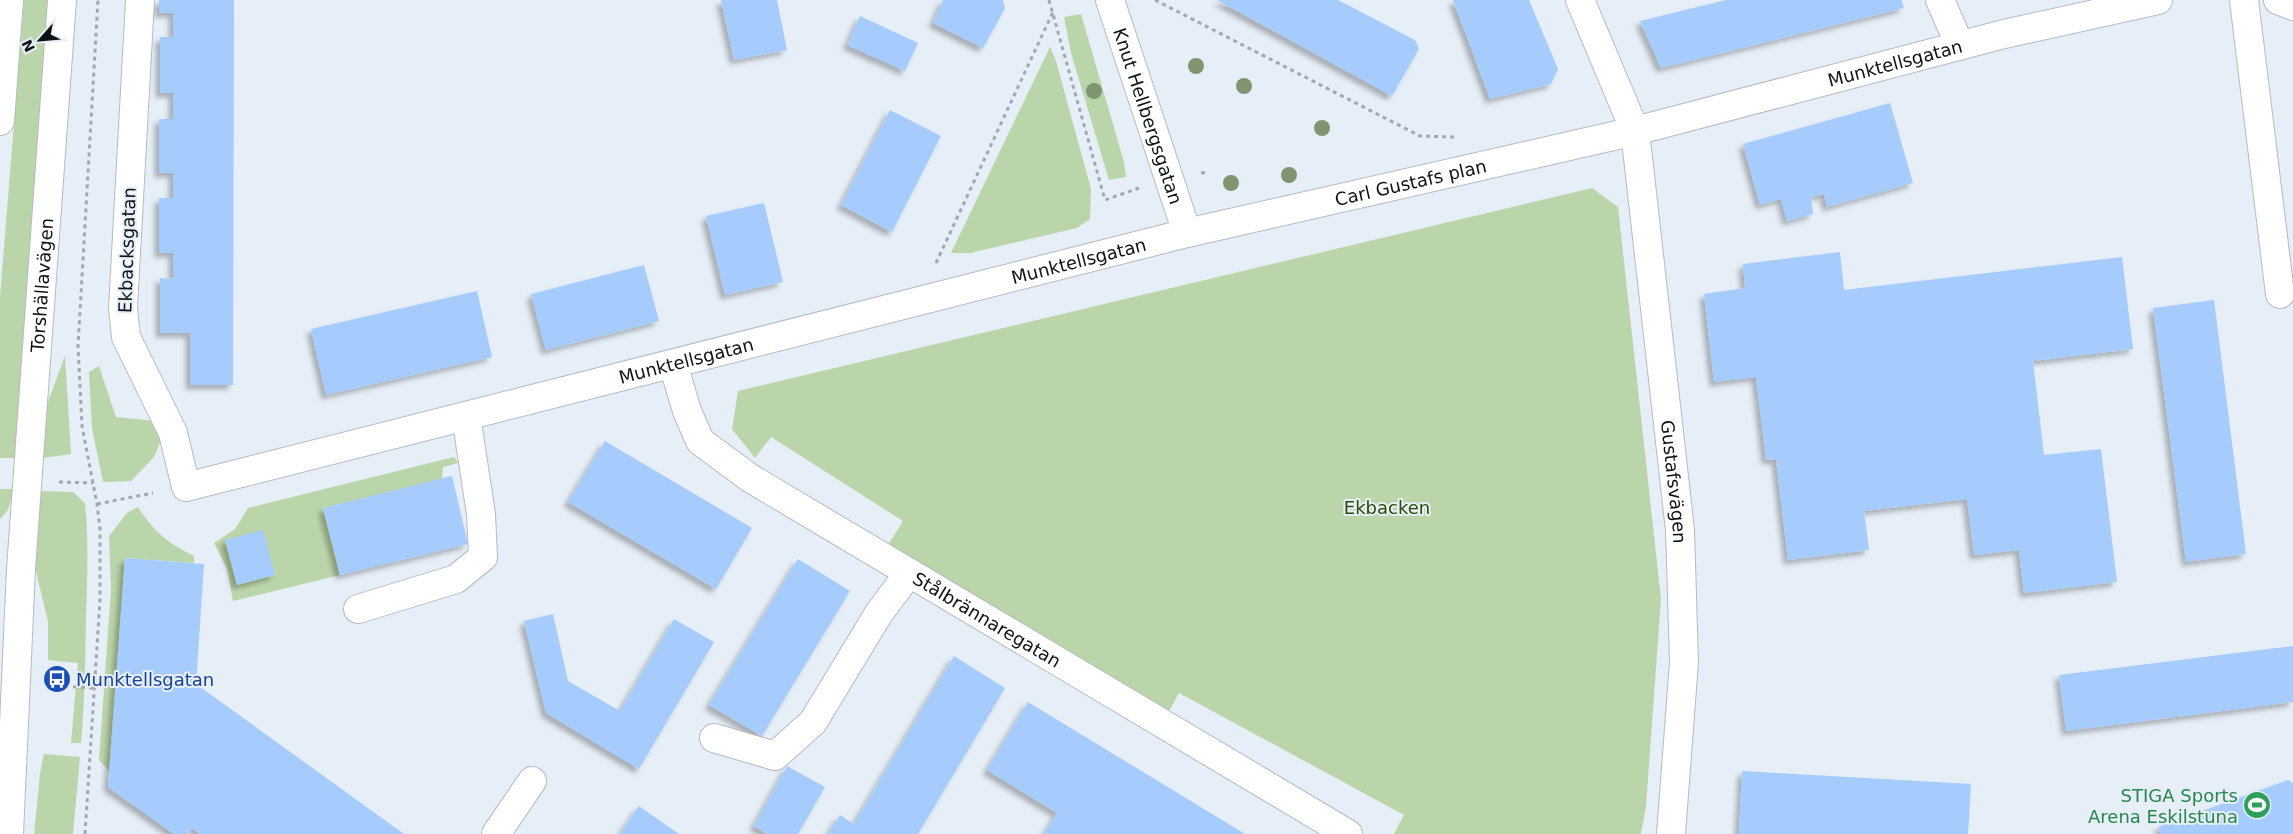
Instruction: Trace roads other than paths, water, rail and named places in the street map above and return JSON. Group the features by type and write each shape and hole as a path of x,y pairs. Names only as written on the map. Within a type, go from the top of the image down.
{"street":[{"path":"0,121 9,0"},
{"name":"Torshällavägen","path":"9,834 10,570 62,0"},
{"name":"Ekbacksgatan","path":"140,0 123,308 128,342 173,433 186,487"},
{"name":"Knut Hellbergsgatan","path":"1110,0 1187,233"},
{"name":"Gustafsvägen","path":"1580,0 1634,131 1680,530 1684,662 1671,834"},
{"path":"1940,0 1960,46"},
{"name":"Munktellsgatan","path":"1634,131 1960,46 2158,0"},
{"path":"2244,0 2280,294"},
{"path":"2278,0 2293,6"},
{"name":"Carl Gustafs plan","path":"1187,233 1634,131"},
{"name":"Munktellsgatan","path":"186,487 1187,233"},
{"name":"Stålbrännaregatan","path":"673,364 687,411 700,441 750,478 1348,834"},
{"path":"358,609 456,579 483,557 481,514 466,416"},
{"path":"714,738 775,756 813,722 879,613 909,573"},
{"path":"496,834 532,781"}],"place":[{"name":"Munktellsgatan","path":"57,679"},
{"name":"STIGA Sports Arena Eskilstuna","path":"2257,805"}],"park label":[{"name":"Ekbacken","path":"1387,507"}]}
